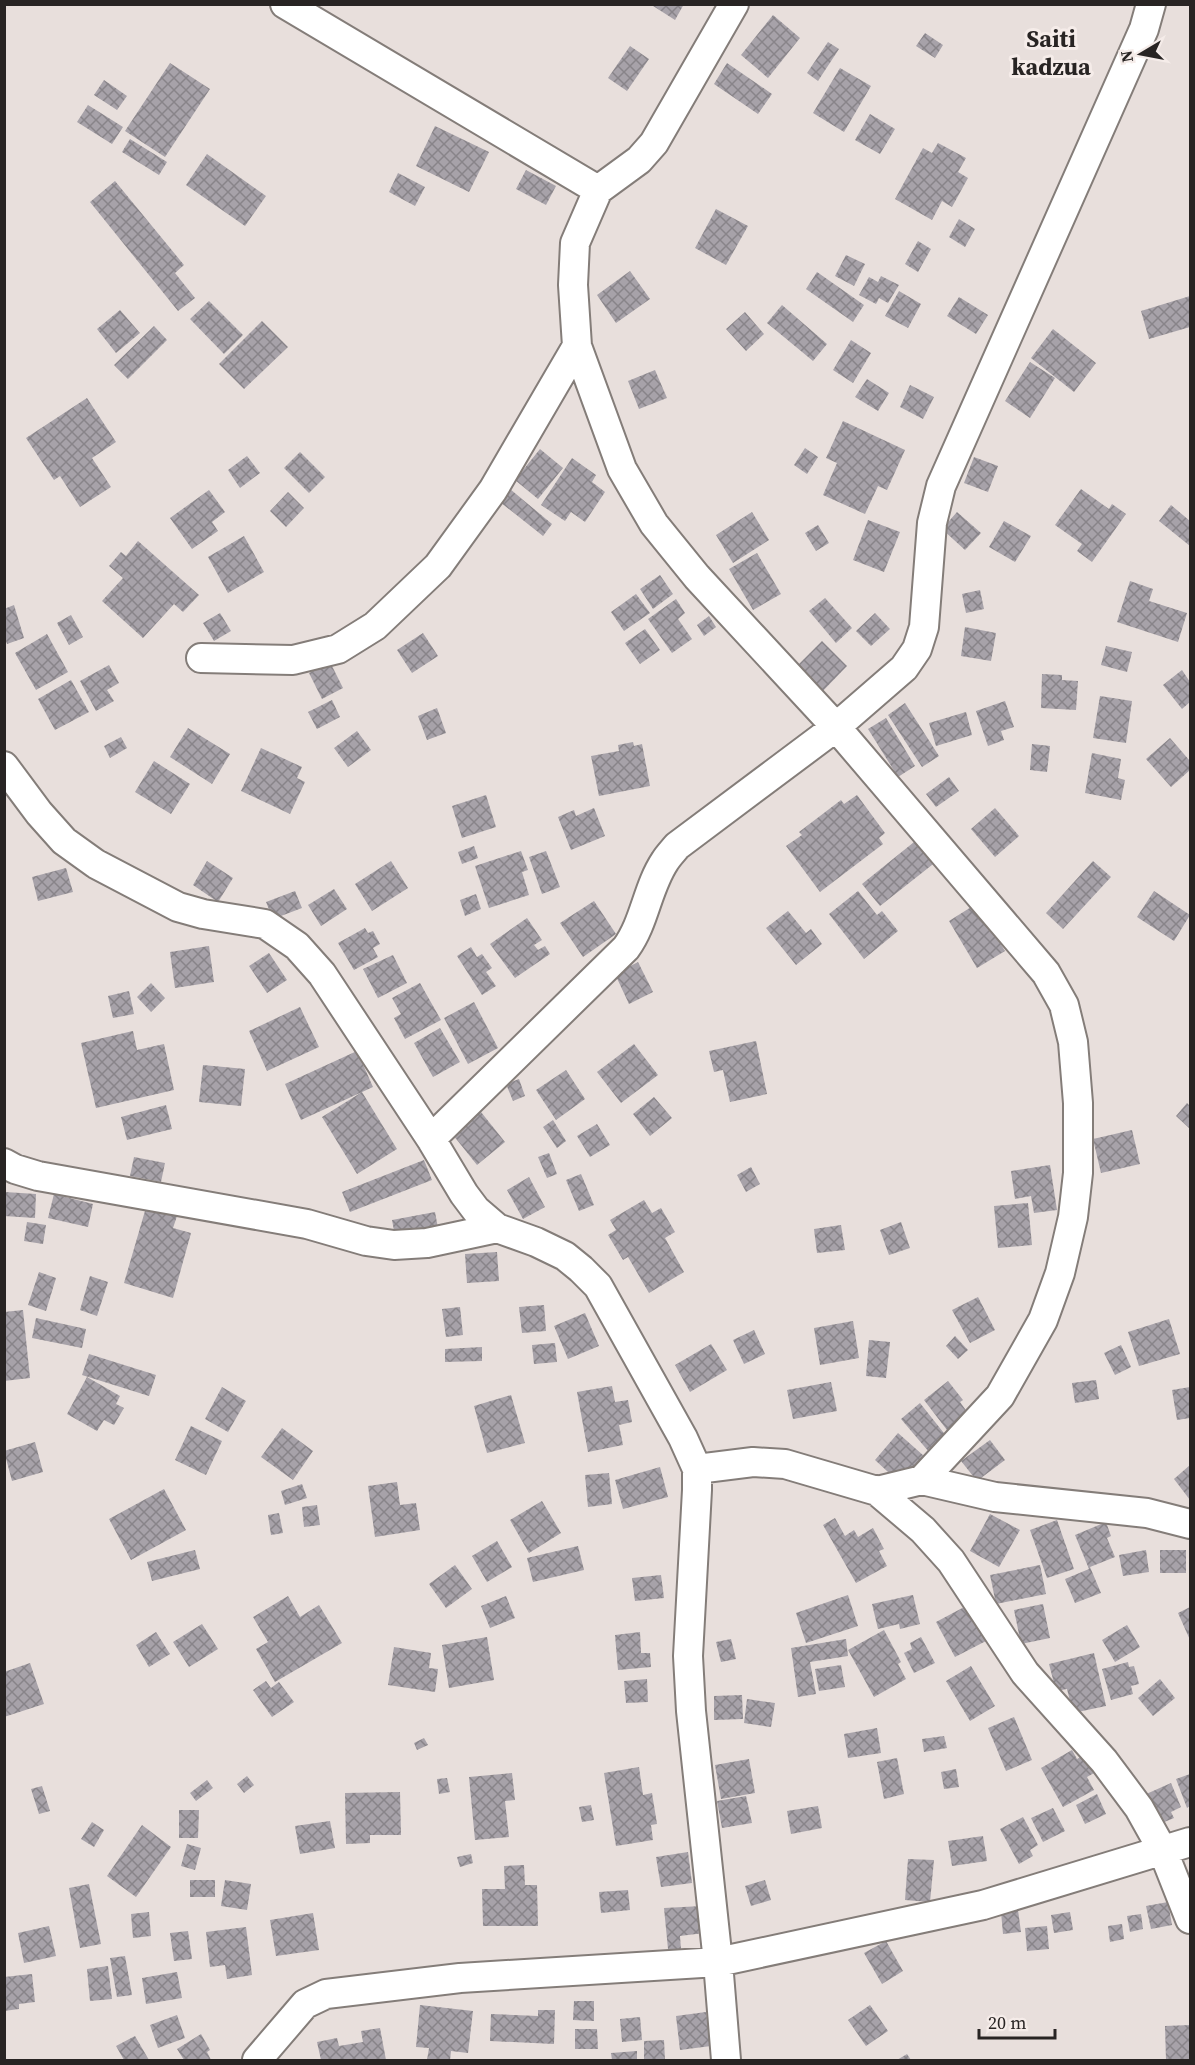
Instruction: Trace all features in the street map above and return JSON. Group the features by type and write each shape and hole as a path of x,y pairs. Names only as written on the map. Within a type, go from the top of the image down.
{"street":[{"path":"285,4 598,190"},
{"path":"734,4 654,143 639,160 598,190 575,243 573,285 577,346 622,469 654,524 697,577 836,727 1046,973 1064,1005 1073,1042 1078,1103 1078,1173 1073,1217 1060,1273 1043,1320 1000,1396 922,1480"},
{"path":"431,1139 626,948 635,935 664,861 677,846 836,727 904,668 917,649 924,627 932,523 942,486 1144,29 1151,4"},
{"path":"201,658 293,660 338,649 375,626 438,566 493,490 577,346"},
{"path":"4,766 39,813 64,840 96,864 178,907 203,914 265,924 297,946 322,974 431,1139 464,1194 476,1209 497,1228 536,1242 565,1256 582,1269 598,1286 683,1438 697,1469 688,1656 691,1711 718,1962 726,2061"},
{"path":"4,1163 38,1176 307,1224 366,1241 394,1245 427,1243 497,1228"},
{"path":"697,1469 753,1462 785,1464 877,1491 923,1530 951,1561 1025,1673 1104,1761 1139,1808 1163,1851 1191,1919"},
{"path":"877,1491 922,1480 995,1497 1147,1513 1191,1524"},
{"path":"257,2061 305,2004 317,1996 460,1978 718,1962 984,1905 1191,1842"}],"building":[{"path":"650,4 684,4 675,20"},
{"path":"773,15 800,38 768,78 741,55"},
{"path":"925,33 943,45 935,58 916,46"},
{"path":"828,42 839,49 818,81 807,73"},
{"path":"630,46 649,59 627,91 608,78"},
{"path":"170,63 210,89 165,157 125,131"},
{"path":"727,63 772,94 758,114 714,84"},
{"path":"840,68 871,86 844,132 813,113"},
{"path":"104,80 127,96 117,110 94,95"},
{"path":"88,105 123,127 112,144 77,122"},
{"path":"870,114 895,129 880,154 855,140"},
{"path":"435,126 489,152 469,192 416,166"},
{"path":"130,139 167,162 159,175 122,152"},
{"path":"938,143 966,158 958,172 968,178 952,207 942,201 932,220 895,199 923,148 932,153"},
{"path":"207,154 266,196 245,226 186,185"},
{"path":"526,170 556,186 546,205 516,189"},
{"path":"398,173 425,187 415,206 389,192"},
{"path":"115,181 184,265 175,273 195,298 178,311 90,202"},
{"path":"716,209 748,226 726,265 695,248"},
{"path":"959,219 975,229 965,247 949,237"},
{"path":"918,241 931,249 918,272 905,264"},
{"path":"846,255 865,264 854,286 835,276"},
{"path":"630,271 650,299 616,323 597,295"},
{"path":"817,272 864,305 853,322 806,289"},
{"path":"881,276 899,285 888,303 879,298 876,304 859,295 869,277 878,282"},
{"path":"899,291 921,304 908,328 885,316"},
{"path":"1190,296 1190,327 1149,339 1141,311"},
{"path":"959,297 988,315 976,334 947,316"},
{"path":"209,301 243,335 224,354 190,319"},
{"path":"782,305 827,344 813,361 767,323"},
{"path":"120,310 140,333 116,353 97,329"},
{"path":"745,312 764,334 746,351 726,329"},
{"path":"262,321 288,347 244,389 219,364"},
{"path":"154,326 167,340 128,379 114,365"},
{"path":"1053,329 1096,363 1074,392 1031,358"},
{"path":"851,340 871,353 853,383 833,370"},
{"path":"1030,362 1055,378 1030,418 1005,401"},
{"path":"655,370 667,398 639,409 628,381"},
{"path":"867,379 889,393 878,411 855,397"},
{"path":"910,385 934,397 923,419 900,407"},
{"path":"87,398 116,442 92,458 111,487 80,507 60,476 54,480 26,438"},
{"path":"843,421 905,450 887,490 878,486 865,514 823,495 837,463 826,458"},
{"path":"805,448 818,457 807,474 794,465"},
{"path":"540,449 563,468 538,499 515,480"},
{"path":"300,452 325,477 309,493 284,468"},
{"path":"247,456 260,473 240,488 228,470"},
{"path":"974,457 998,466 988,492 964,483"},
{"path":"572,458 596,475 592,482 605,492 585,522 571,512 565,521 541,505"},
{"path":"510,489 552,524 543,536 500,502"},
{"path":"1081,489 1109,509 1112,504 1126,514 1092,562 1077,551 1082,544 1055,525"},
{"path":"209,490 225,512 212,522 218,531 192,549 170,518"},
{"path":"288,492 304,508 286,527 270,511"},
{"path":"1171,505 1190,521 1190,546 1159,521"},
{"path":"752,512 769,540 733,563 716,535"},
{"path":"957,512 981,533 965,550 942,529"},
{"path":"868,520 900,532 884,572 853,560"},
{"path":"1004,521 1031,536 1015,562 989,547"},
{"path":"818,525 829,543 816,551 805,533"},
{"path":"244,536 264,572 228,593 208,557"},
{"path":"138,541 199,595 183,612 174,604 143,638 102,601 123,578 109,566 121,552 126,556"},
{"path":"757,553 781,594 753,610 729,569"},
{"path":"660,575 673,594 653,609 640,589"},
{"path":"1130,581 1153,589 1149,601 1187,613 1178,642 1117,622"},
{"path":"980,590 984,609 966,613 962,594"},
{"path":"636,594 650,613 624,631 611,612"},
{"path":"825,598 852,628 836,643 809,611"},
{"path":"676,599 685,613 678,619 692,639 672,653 648,619"},
{"path":"14,605 24,638 7,644 4,635 4,609"},
{"path":"220,613 231,631 214,641 203,623"},
{"path":"875,613 890,629 871,646 856,631"},
{"path":"71,615 83,637 69,645 57,623"},
{"path":"709,616 716,627 704,636 697,625"},
{"path":"965,627 996,633 991,661 961,656"},
{"path":"645,629 660,650 640,664 625,643"},
{"path":"423,633 438,656 412,673 397,650"},
{"path":"47,634 68,672 36,690 15,653"},
{"path":"822,641 847,666 819,695 794,669"},
{"path":"1106,646 1132,652 1127,672 1101,665"},
{"path":"330,662 343,688 322,699 309,673"},
{"path":"109,665 119,683 107,690 114,701 96,711 80,681"},
{"path":"1182,670 1190,682 1190,702 1182,709 1163,685"},
{"path":"1042,674 1062,675 1062,680 1078,681 1076,710 1041,708"},
{"path":"71,680 89,712 55,730 38,699"},
{"path":"1100,696 1132,701 1126,743 1093,738"},
{"path":"332,700 340,717 317,729 308,712"},
{"path":"1005,701 1014,727 1001,731 1004,740 988,746 976,711"},
{"path":"905,703 939,756 922,767 888,715"},
{"path":"437,708 446,733 427,740 418,716"},
{"path":"966,712 972,735 936,746 929,723"},
{"path":"886,718 915,766 898,777 868,729"},
{"path":"188,728 230,754 212,784 170,757"},
{"path":"357,731 371,750 348,767 334,748"},
{"path":"121,737 127,748 110,758 104,746"},
{"path":"1170,738 1190,761 1190,770 1171,787 1146,759"},
{"path":"633,742 634,746 642,744 650,786 599,796 591,756 619,751 618,745"},
{"path":"1032,744 1050,746 1047,772 1030,770"},
{"path":"261,748 302,767 297,778 305,782 290,814 241,791"},
{"path":"1092,753 1121,759 1118,778 1125,780 1121,800 1085,793"},
{"path":"154,761 190,784 171,814 135,792"},
{"path":"949,777 959,791 936,807 926,794"},
{"path":"486,795 496,827 462,838 452,806"},
{"path":"857,795 885,833 879,838 883,844 820,892 786,846 802,835 799,832 841,800 844,804"},
{"path":"594,808 605,836 571,850 558,817 574,810 576,816"},
{"path":"995,808 1019,836 995,857 971,829"},
{"path":"919,838 937,861 880,906 862,884"},
{"path":"474,846 478,858 462,864 458,852"},
{"path":"521,851 528,870 522,872 529,895 489,908 475,866"},
{"path":"546,851 560,887 542,894 529,857"},
{"path":"207,861 233,878 218,902 193,885"},
{"path":"391,861 408,888 372,911 355,884"},
{"path":"1093,861 1111,877 1063,929 1046,913"},
{"path":"66,868 73,892 38,901 32,877"},
{"path":"334,889 347,909 321,926 308,905"},
{"path":"295,891 302,908 273,919 266,902"},
{"path":"858,891 877,915 882,911 898,931 864,959 829,914"},
{"path":"1154,891 1190,915 1174,941 1137,917"},
{"path":"476,894 481,909 465,916 460,900"},
{"path":"594,901 616,934 583,957 560,923"},
{"path":"976,904 1005,951 977,968 949,921"},
{"path":"788,911 806,933 811,929 822,944 796,965 766,928"},
{"path":"527,918 542,940 534,945 538,950 545,946 550,954 515,978 490,944"},
{"path":"365,928 368,933 373,931 380,944 373,948 378,957 354,970 338,943"},
{"path":"209,946 214,982 175,988 170,952"},
{"path":"471,947 477,957 482,954 492,968 486,972 496,986 482,995 457,956"},
{"path":"269,953 287,980 267,993 249,966"},
{"path":"393,955 407,983 378,998 363,969"},
{"path":"638,962 653,992 629,1004 615,974"},
{"path":"151,983 165,998 151,1012 137,997"},
{"path":"420,983 441,1020 405,1039 394,1018 401,1014 392,998"},
{"path":"129,991 134,1014 113,1018 108,996"},
{"path":"474,1002 498,1048 468,1064 444,1018"},
{"path":"300,1007 319,1047 267,1071 249,1031"},
{"path":"440,1028 460,1062 433,1077 414,1043"},
{"path":"133,1031 137,1050 164,1044 174,1090 96,1108 81,1043"},
{"path":"756,1041 767,1094 730,1102 723,1070 714,1072 709,1051"},
{"path":"634,1044 658,1075 621,1103 597,1072"},
{"path":"357,1051 373,1087 301,1120 285,1084"},
{"path":"203,1065 245,1069 241,1106 199,1102"},
{"path":"566,1070 585,1099 556,1120 536,1090"},
{"path":"519,1079 525,1096 513,1101 506,1084"},
{"path":"362,1092 397,1149 357,1174 322,1117"},
{"path":"654,1097 672,1118 650,1136 633,1114"},
{"path":"1187,1103 1190,1106 1190,1129 1176,1116"},
{"path":"166,1105 172,1129 127,1140 121,1117"},
{"path":"477,1107 505,1142 477,1165 449,1130"},
{"path":"553,1120 566,1141 557,1148 543,1127"},
{"path":"597,1124 610,1145 590,1157 577,1136"},
{"path":"1132,1130 1140,1164 1101,1173 1093,1139"},
{"path":"549,1153 557,1174 547,1178 538,1157"},
{"path":"134,1157 165,1163 161,1182 130,1176"},
{"path":"424,1160 432,1180 350,1212 342,1192"},
{"path":"1050,1165 1057,1210 1034,1213 1031,1196 1015,1199 1011,1171"},
{"path":"751,1167 760,1184 746,1192 737,1175"},
{"path":"581,1174 594,1205 579,1211 566,1180"},
{"path":"529,1177 545,1207 523,1219 507,1190"},
{"path":"5,1192 36,1194 35,1218 4,1216"},
{"path":"54,1194 93,1204 88,1227 48,1218"},
{"path":"644,1200 652,1213 661,1208 675,1232 665,1238 684,1272 649,1293 628,1257 623,1260 608,1235 616,1230 610,1220"},
{"path":"1028,1203 1032,1245 998,1248 994,1206"},
{"path":"147,1204 178,1213 173,1228 191,1233 173,1298 124,1283"},
{"path":"435,1212 438,1228 395,1236 392,1220"},
{"path":"27,1222 46,1225 43,1244 24,1241"},
{"path":"901,1222 910,1248 889,1255 880,1230"},
{"path":"841,1225 845,1250 817,1253 814,1229"},
{"path":"497,1252 499,1281 467,1283 465,1254"},
{"path":"39,1272 56,1278 46,1311 28,1305"},
{"path":"90,1276 108,1282 97,1316 80,1310"},
{"path":"978,1297 995,1330 970,1343 952,1310"},
{"path":"544,1305 546,1331 522,1333 519,1307"},
{"path":"460,1307 463,1335 446,1337 442,1309"},
{"path":"23,1310 30,1378 4,1381 4,1312"},
{"path":"585,1313 599,1346 568,1359 554,1326"},
{"path":"36,1318 86,1329 82,1348 32,1338"},
{"path":"1169,1319 1180,1354 1139,1366 1128,1332"},
{"path":"853,1321 859,1358 820,1365 814,1328"},
{"path":"754,1330 765,1354 744,1364 733,1340"},
{"path":"955,1336 968,1350 958,1359 946,1346"},
{"path":"869,1340 890,1342 886,1378 866,1376"},
{"path":"555,1343 557,1362 534,1364 532,1345"},
{"path":"711,1344 727,1370 690,1392 675,1365"},
{"path":"1121,1345 1131,1367 1115,1375 1104,1353"},
{"path":"482,1347 482,1361 445,1362 445,1349"},
{"path":"89,1354 156,1375 149,1396 82,1375"},
{"path":"87,1377 120,1396 116,1404 124,1408 114,1425 104,1420 97,1431 67,1414"},
{"path":"1096,1380 1099,1399 1075,1403 1072,1383"},
{"path":"948,1381 963,1400 960,1402 968,1413 947,1430 924,1400"},
{"path":"831,1382 837,1411 793,1419 787,1390"},
{"path":"612,1386 615,1402 628,1400 632,1422 619,1425 623,1445 588,1452 577,1392"},
{"path":"222,1387 246,1401 228,1432 205,1419"},
{"path":"1190,1387 1190,1418 1177,1420 1172,1390"},
{"path":"511,1395 525,1443 487,1453 474,1406"},
{"path":"920,1403 947,1437 929,1452 901,1419"},
{"path":"191,1426 222,1441 206,1475 175,1460"},
{"path":"282,1428 313,1451 293,1480 261,1457"},
{"path":"898,1433 924,1456 900,1483 875,1460"},
{"path":"990,1440 1005,1460 977,1481 961,1461"},
{"path":"35,1442 43,1472 12,1481 4,1451"},
{"path":"1190,1465 1190,1500 1174,1479"},
{"path":"660,1467 668,1497 623,1509 615,1480"},
{"path":"609,1473 612,1504 588,1507 585,1475"},
{"path":"397,1482 400,1505 416,1503 420,1530 375,1537 368,1486"},
{"path":"302,1484 307,1498 285,1505 281,1491"},
{"path":"164,1489 186,1530 131,1560 109,1519"},
{"path":"542,1501 561,1533 529,1553 510,1520"},
{"path":"317,1505 320,1525 304,1527 302,1507"},
{"path":"279,1513 283,1533 271,1535 268,1515"},
{"path":"990,1514 1020,1530 999,1567 970,1551"},
{"path":"835,1518 845,1536 854,1530 858,1537 873,1528 884,1549 879,1551 887,1566 856,1583 823,1525"},
{"path":"1057,1520 1074,1569 1047,1578 1030,1530"},
{"path":"1106,1522 1111,1536 1107,1538 1115,1557 1090,1567 1101,1593 1075,1603 1065,1579 1089,1569 1075,1535"},
{"path":"497,1541 512,1567 487,1582 472,1556"},
{"path":"578,1546 584,1570 533,1582 527,1558"},
{"path":"195,1550 200,1569 152,1581 147,1562"},
{"path":"1146,1550 1149,1572 1123,1576 1119,1555"},
{"path":"1160,1550 1186,1550 1186,1573 1160,1573"},
{"path":"455,1565 472,1589 446,1608 429,1584"},
{"path":"1040,1565 1046,1594 996,1604 990,1575"},
{"path":"661,1575 664,1598 635,1601 632,1578"},
{"path":"848,1595 858,1626 806,1643 796,1613"},
{"path":"913,1595 920,1624 900,1629 899,1624 878,1629 872,1604"},
{"path":"288,1596 300,1617 319,1605 342,1643 275,1682 256,1649 268,1642 253,1617"},
{"path":"506,1596 515,1618 490,1628 481,1606"},
{"path":"1043,1604 1050,1638 1021,1644 1014,1610"},
{"path":"968,1605 986,1641 955,1657 936,1622"},
{"path":"1190,1607 1190,1640 1178,1613"},
{"path":"202,1624 218,1649 189,1667 173,1642"},
{"path":"1127,1625 1140,1647 1115,1662 1102,1640"},
{"path":"884,1630 901,1662 898,1664 906,1679 874,1697 848,1650"},
{"path":"156,1632 170,1654 149,1667 136,1645"},
{"path":"640,1632 641,1653 650,1653 651,1667 618,1670 615,1635"},
{"path":"487,1637 494,1680 449,1688 442,1645"},
{"path":"921,1637 935,1663 914,1673 904,1653 912,1649 910,1643"},
{"path":"731,1639 736,1659 721,1662 716,1642"},
{"path":"846,1639 848,1656 810,1662 816,1694 798,1697 791,1648"},
{"path":"394,1647 431,1653 429,1668 438,1669 435,1692 388,1685"},
{"path":"1094,1653 1106,1706 1073,1713 1067,1689 1056,1691 1049,1664"},
{"path":"1128,1662 1129,1667 1134,1666 1139,1684 1131,1686 1133,1694 1111,1700 1102,1669"},
{"path":"30,1663 44,1704 4,1717 4,1672"},
{"path":"841,1665 845,1687 819,1691 815,1669"},
{"path":"971,1666 995,1706 970,1721 946,1681"},
{"path":"647,1679 648,1702 626,1703 624,1681"},
{"path":"1160,1679 1175,1698 1153,1716 1138,1698"},
{"path":"266,1681 271,1688 279,1682 294,1702 272,1717 253,1690"},
{"path":"742,1695 743,1719 714,1720 714,1696"},
{"path":"747,1699 775,1703 771,1727 744,1723"},
{"path":"1014,1717 1032,1760 1006,1771 988,1728"},
{"path":"877,1728 881,1753 848,1758 844,1734"},
{"path":"944,1736 947,1748 924,1752 922,1739"},
{"path":"424,1738 428,1745 417,1750 414,1743"},
{"path":"1072,1750 1077,1759 1084,1755 1094,1773 1087,1777 1094,1790 1063,1807 1041,1768"},
{"path":"897,1758 904,1794 884,1799 877,1762"},
{"path":"749,1759 755,1793 721,1799 715,1765"},
{"path":"639,1767 643,1795 652,1793 657,1824 651,1825 653,1840 616,1846 604,1773"},
{"path":"956,1769 959,1787 944,1789 941,1772"},
{"path":"512,1773 515,1800 505,1801 509,1837 475,1840 469,1777"},
{"path":"1190,1774 1190,1806 1187,1808 1176,1779"},
{"path":"247,1776 254,1785 244,1793 237,1784"},
{"path":"447,1778 450,1792 439,1794 437,1779"},
{"path":"207,1780 213,1788 196,1801 190,1793"},
{"path":"1171,1783 1181,1807 1171,1812 1174,1818 1157,1825 1144,1795"},
{"path":"42,1786 50,1811 39,1814 31,1789"},
{"path":"400,1792 401,1835 370,1835 370,1843 346,1844 345,1793"},
{"path":"1097,1794 1106,1814 1085,1824 1076,1805"},
{"path":"746,1796 752,1823 722,1828 717,1801"},
{"path":"591,1805 594,1820 582,1822 579,1807"},
{"path":"818,1806 822,1828 791,1834 787,1811"},
{"path":"1053,1808 1065,1831 1043,1842 1031,1818"},
{"path":"179,1810 199,1810 198,1838 179,1838"},
{"path":"1023,1817 1038,1845 1030,1850 1033,1856 1019,1864 1000,1829"},
{"path":"330,1821 335,1848 300,1854 295,1826"},
{"path":"92,1822 104,1830 94,1847 81,1839"},
{"path":"142,1825 171,1847 136,1897 107,1876"},
{"path":"983,1836 987,1861 952,1866 948,1841"},
{"path":"187,1844 201,1848 195,1870 181,1866"},
{"path":"688,1852 692,1883 661,1887 656,1857"},
{"path":"471,1854 473,1863 460,1867 457,1857"},
{"path":"908,1859 934,1860 930,1902 905,1900"},
{"path":"524,1865 525,1885 537,1885 538,1926 483,1926 482,1889 505,1889 504,1866"},
{"path":"190,1880 215,1880 215,1897 190,1897"},
{"path":"225,1880 251,1884 247,1910 221,1906"},
{"path":"765,1880 771,1900 751,1906 745,1886"},
{"path":"89,1884 101,1944 80,1948 69,1888"},
{"path":"628,1890 630,1910 601,1913 599,1892"},
{"path":"1168,1902 1172,1925 1151,1929 1146,1906"},
{"path":"702,1906 704,1933 680,1936 681,1949 668,1949 664,1908"},
{"path":"1018,1910 1021,1932 1003,1934 1001,1912"},
{"path":"149,1912 151,1936 133,1938 131,1914"},
{"path":"1070,1912 1073,1930 1054,1933 1051,1915"},
{"path":"313,1913 319,1950 276,1956 270,1920"},
{"path":"1141,1914 1143,1929 1130,1932 1127,1916"},
{"path":"1122,1924 1124,1939 1110,1942 1108,1926"},
{"path":"49,1926 56,1956 24,1963 18,1933"},
{"path":"1047,1926 1049,1949 1027,1951 1025,1928"},
{"path":"246,1927 252,1975 227,1979 225,1965 210,1967 206,1932"},
{"path":"188,1931 192,1959 174,1961 170,1933"},
{"path":"886,1941 903,1971 882,1984 864,1953"},
{"path":"125,1956 132,1995 117,1997 110,1958"},
{"path":"108,1966 112,1999 90,2001 87,1969"},
{"path":"177,1972 182,1998 146,2004 142,1978"},
{"path":"32,1974 35,2002 19,2004 19,2009 4,2011 4,1977"},
{"path":"574,2001 594,2001 594,2021 573,2020"},
{"path":"420,2005 473,2011 468,2053 451,2051 450,2060 427,2060 429,2048 416,2047"},
{"path":"870,2005 888,2031 866,2046 848,2020"},
{"path":"538,2010 555,2010 554,2044 490,2041 491,2014 538,2016"},
{"path":"706,2012 711,2046 680,2050 676,2016"},
{"path":"177,2015 185,2038 158,2048 150,2025"},
{"path":"640,2017 642,2040 622,2042 620,2019"},
{"path":"1190,2025 1190,2060 1166,2060 1165,2026"},
{"path":"380,2028 386,2060 321,2060 317,2042 337,2038 339,2046 363,2042 361,2031"},
{"path":"575,2029 597,2029 598,2049 575,2049"},
{"path":"201,2034 210,2050 207,2052 211,2060 184,2060 177,2049"},
{"path":"135,2036 149,2060 124,2060 116,2046"},
{"path":"664,2040 665,2060 644,2060 644,2041"},
{"path":"637,2051 637,2060 612,2060 611,2053"},
{"path":"907,2054 911,2060 897,2060"}],"district":[{"name":"Saiti kadzua","path":"1051,52"}]}
